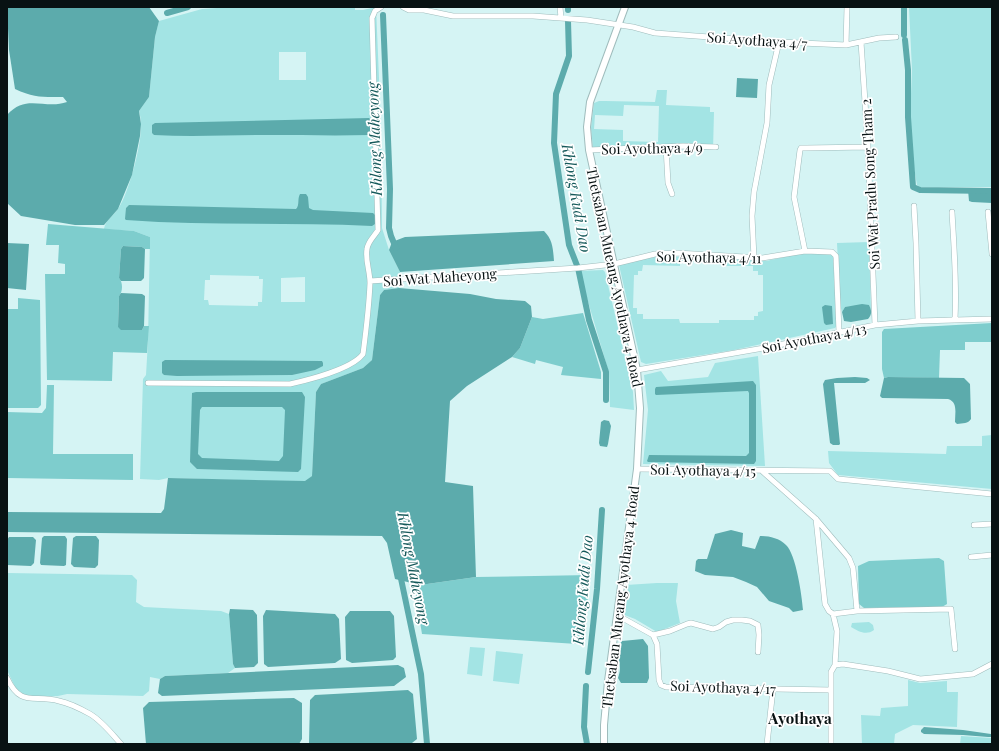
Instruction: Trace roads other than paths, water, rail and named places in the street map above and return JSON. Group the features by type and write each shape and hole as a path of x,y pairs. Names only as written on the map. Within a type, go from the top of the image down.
{"street":[{"path":"370,281 366,255 367,248 369,242 378,230 372,18 375,10 381,7"},
{"name":"Soi Ayothaya 4/7","path":"403,7 409,10 424,10 453,16 533,16 560,18 594,21 655,33 779,42 846,45 879,38 896,37"},
{"path":"560,7 560,18"},
{"name":"Thetsaban Mueang Ayothaya 4 Road","path":"604,744 604,725 608,681 637,469 640,414 637,370 589,150 587,127 590,102 625,7"},
{"path":"846,7 846,45"},
{"path":"754,258 752,216 754,192 767,123 769,85 779,42"},
{"name":"Soi Wat Pradu Song Tham 2","path":"861,42 868,146 875,325"},
{"name":"Soi Ayothaya 4/9","path":"589,150 700,146 716,147"},
{"path":"805,251 794,197 801,148 868,146"},
{"path":"666,147 668,183 672,194"},
{"path":"914,206 918,321"},
{"path":"952,212 956,270 955,320"},
{"path":"988,212 992,254"},
{"name":"Soi Ayothaya 4/11","path":"614,264 655,254 677,253 772,258 805,251 832,252 836,256 839,332"},
{"name":"Soi Wat Maheyong","path":"148,383 290,384 309,380 359,360 363,354 370,281 578,268 614,264"},
{"name":"Soi Ayothaya 4/13","path":"637,370 764,348 875,325 918,321 992,319"},
{"name":"Soi Ayothaya 4/15","path":"637,469 830,471 838,480 992,494"},
{"path":"762,471 816,519 849,558 853,568 857,611"},
{"path":"816,519 825,604 829,611 833,614 837,631 835,665 831,672 831,744"},
{"path":"974,525 992,524"},
{"path":"971,557 992,555"},
{"path":"833,614 857,611 951,609 955,649"},
{"path":"617,615 653,635 670,631 686,624 696,624 714,629 733,620 750,621 758,625 758,652"},
{"name":"Soi Ayothaya 4/17","path":"653,635 657,644 659,680 661,685 666,687 831,690"},
{"path":"835,665 842,664 888,671 920,679 973,674 992,664"},
{"path":"7,678 10,686 18,695 25,698 57,700 92,715 100,721 121,744"},
{"path":"767,744 773,689"}],"water":[{"path":"7,7 149,7 159,21 155,37 149,97 139,111 141,124 140,136 132,175 118,209 104,225 75,225 21,216 7,203 7,115 14,108 29,103 59,104 67,102 63,97 44,97 15,89 9,50"},
{"path":"737,78 758,79 757,98 736,97"},
{"path":"369,118 371,120 371,132 369,135 182,136 154,135 152,133 152,125 155,123"},
{"path":"992,188 992,203 969,201 968,190"},
{"path":"300,194 306,194 308,197 309,208 313,210 373,213 375,215 375,224 372,226 188,223 125,219 126,208 129,205 296,209"},
{"path":"544,231 551,241 554,261 400,272 389,250 392,242 405,237"},
{"path":"7,243 29,244 26,290 7,288"},
{"path":"123,246 142,247 145,249 144,278 141,281 121,281 119,278 121,249"},
{"path":"399,288 470,294 496,299 525,301 531,306 532,317 520,348 512,357 467,386 450,401 445,482 473,486 476,577 420,585 395,579 387,543 382,536 7,532 7,512 161,513 164,509 168,478 305,481 312,476 316,392 321,384 363,368 372,360 380,295 384,290"},
{"path":"121,293 142,294 145,296 144,326 142,330 121,330 118,327 119,296"},
{"path":"862,304 869,305 870,307 871,314 868,319 851,322 844,321 842,312 845,307"},
{"path":"825,305 832,306 833,324 826,325 824,323 822,307"},
{"path":"165,360 322,361 323,366 315,370 292,375 177,376 164,375 162,373 162,362"},
{"path":"855,377 867,378 870,380 865,383 834,383 840,444 833,445 830,443 823,384 825,380"},
{"path":"884,378 964,378 970,384 970,421 967,423 957,424 955,422 955,405 948,399 882,398 880,396"},
{"path":"753,381 756,385 756,461 754,464 647,461 649,455 746,456 749,453 748,391 656,395 655,389 656,387"},
{"path":"302,392 305,397 301,469 298,472 197,469 190,462 192,393","holes":["202,407 282,407 285,410 283,456 279,461 202,458 198,454 200,410"]},
{"path":"604,420 609,421 611,426 607,447 600,446 599,443 601,422"},
{"path":"731,530 743,533 742,546 755,549 760,536 774,538 786,545 790,550 796,566 803,610 793,612 789,608 769,601 757,587 733,577 705,575 695,571 696,561 698,559 707,559 715,534"},
{"path":"44,536 65,536 67,539 66,565 41,565 42,538"},
{"path":"76,536 96,536 99,540 98,565 95,568 74,567 71,564 73,538"},
{"path":"9,537 33,537 36,540 34,563 31,566 7,565 7,540"},
{"path":"230,609 253,610 257,615 258,663 254,667 235,668 233,664 229,614"},
{"path":"266,610 335,614 339,619 341,659 335,663 268,667 264,664 263,616"},
{"path":"350,611 390,611 394,616 396,657 393,660 352,663 346,660 345,617"},
{"path":"643,639 648,646 649,678 647,683 621,683 618,678 620,664 618,648 622,641"},
{"path":"398,665 404,668 406,677 394,686 162,696 158,693 160,679 165,676"},
{"path":"408,690 413,694 417,739 412,743 309,744 310,700 315,695"},
{"path":"294,698 302,703 302,739 299,744 146,744 143,708 149,702"},
{"path":"924,727 991,734 991,737 924,734 921,730"}],"waterway":[{"path":"167,13 188,7"},
{"path":"904,7 904,35"},
{"name":"Khlong Maheyong","path":"383,15 390,189 389,228 396,248"},
{"name":"Khlong Kudi Dao","path":"568,21 569,56 556,94 554,143 569,245 578,268 589,320 606,372 606,400"},
{"path":"905,40 908,70 908,117 913,187 920,190 992,191"},
{"name":"Khlong Kudi Dao","path":"588,672 597,589 602,510"},
{"name":"Khlong Maheyong","path":"400,574 421,674 427,744"},
{"name":"Khlong Kudi Dao","path":"586,686 584,727 587,744"}],"district":[{"name":"Ayothaya","path":"800,718"}]}
